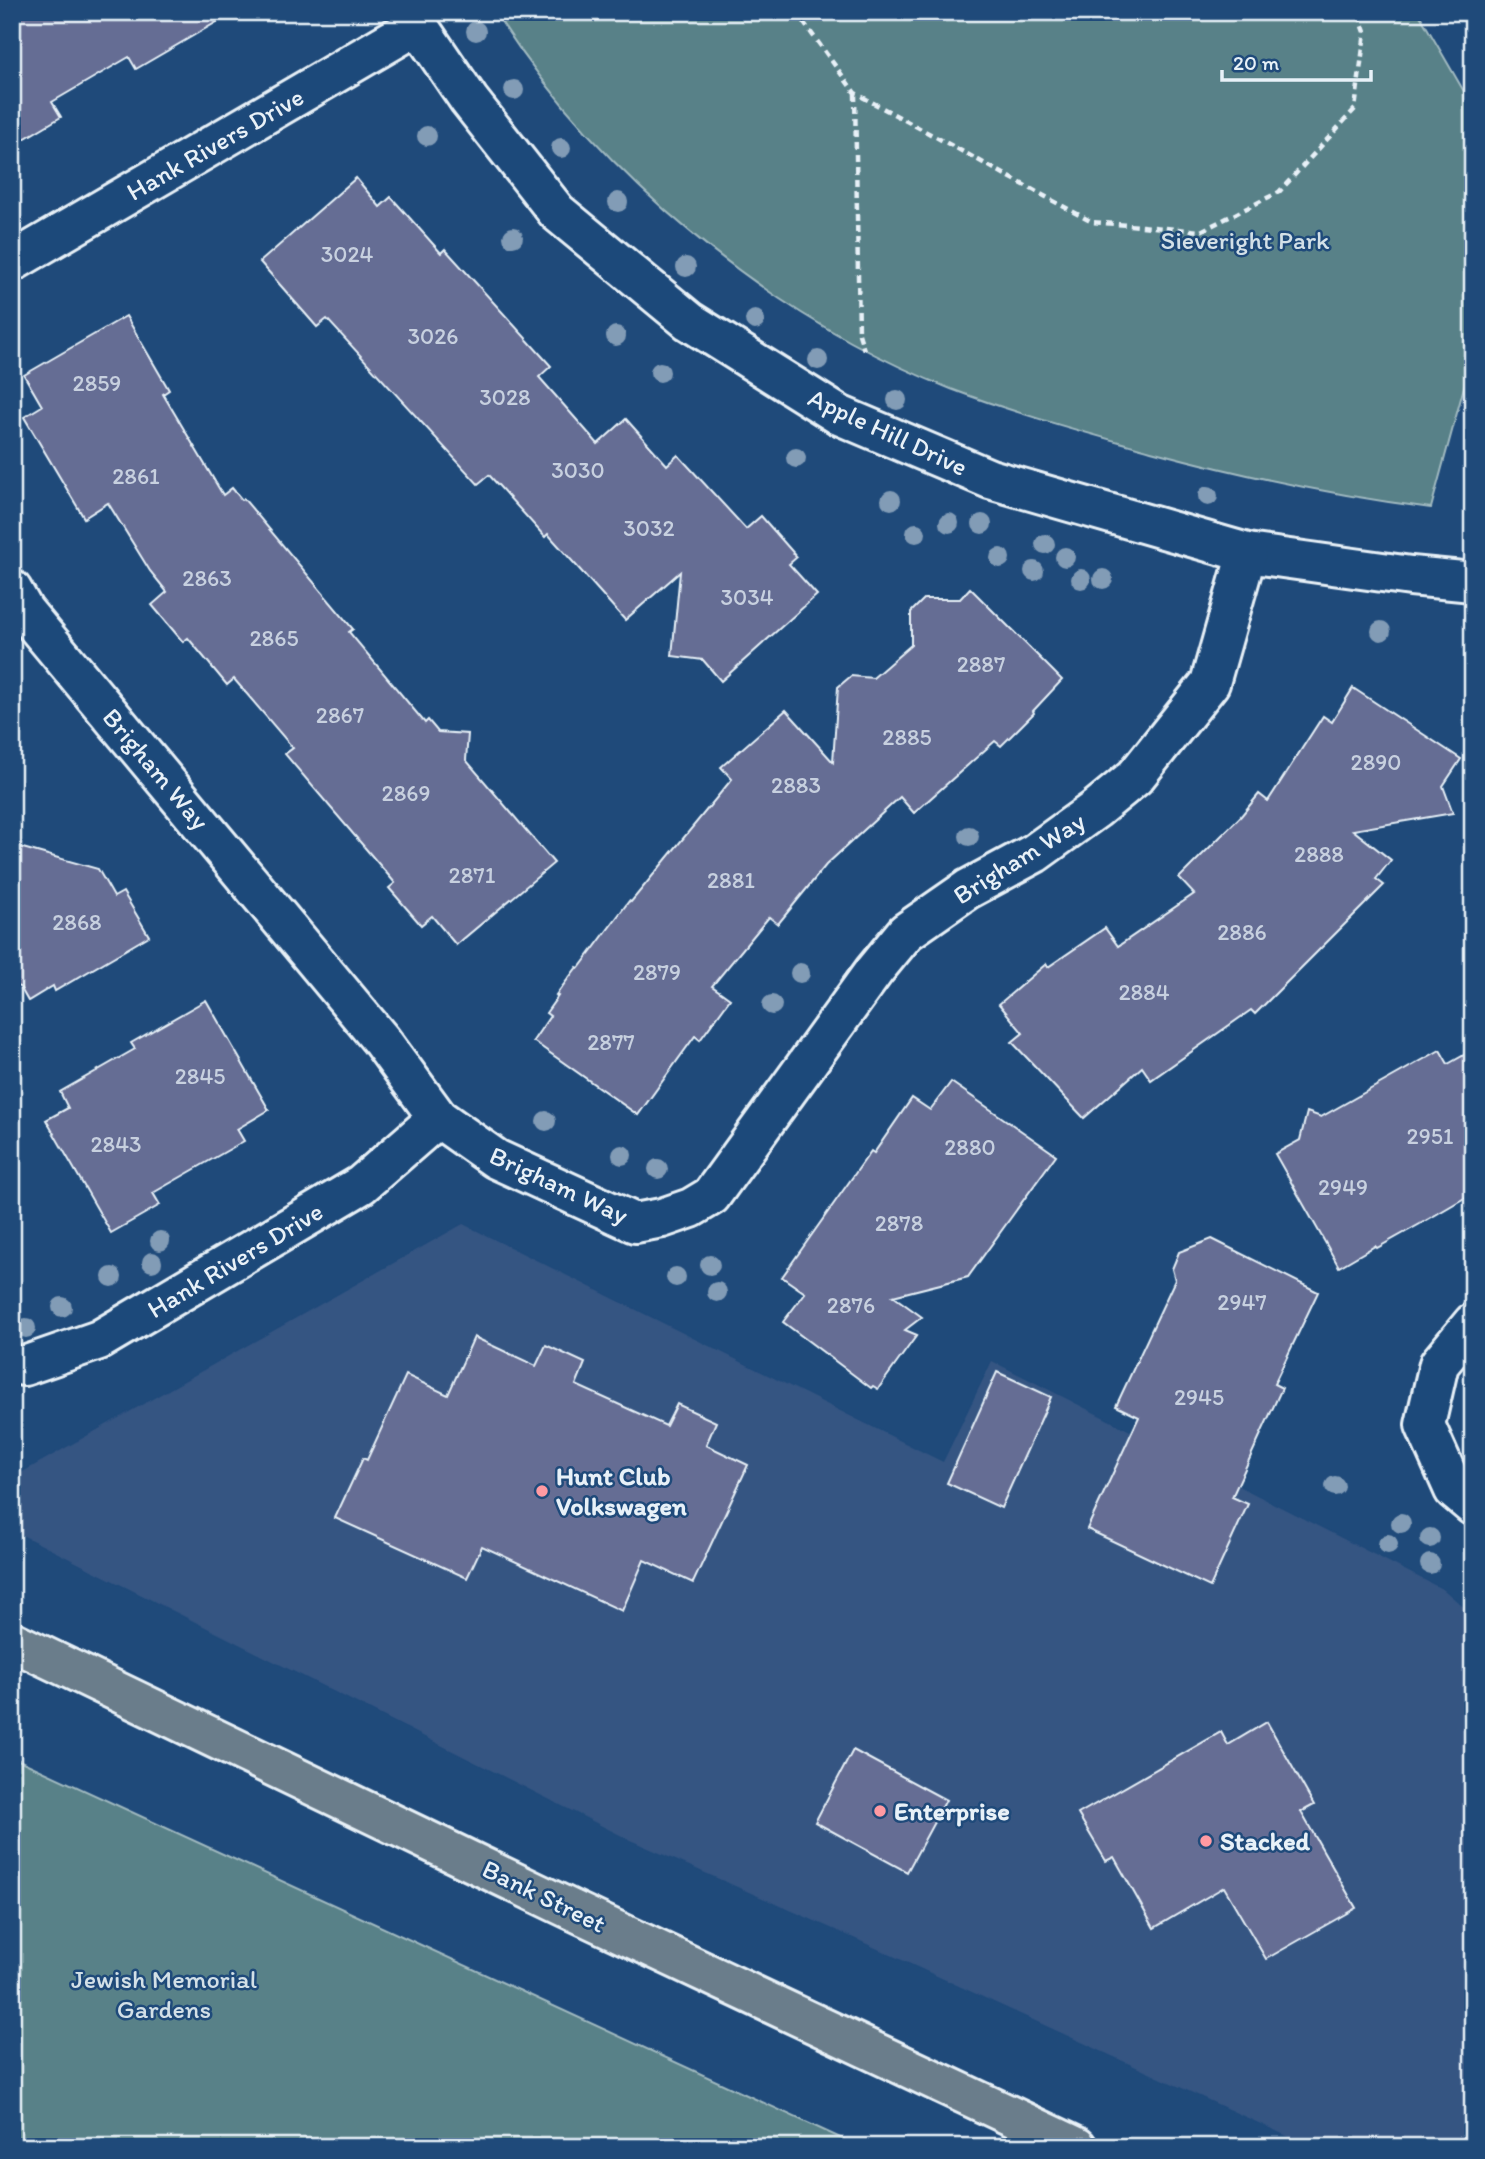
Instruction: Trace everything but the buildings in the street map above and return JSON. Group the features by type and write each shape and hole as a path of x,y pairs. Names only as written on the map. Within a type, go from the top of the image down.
{"main road":[{"name":"Bank Street","path":"12,1641 558,1903 1077,2147"}],"street":[{"name":"Hank Rivers Drive","path":"12,262 413,19"},
{"name":"Apple Hill Drive","path":"413,19 469,100 557,212 700,329 839,415 990,479 1247,552 1411,576 1473,582"},
{"name":"Brigham Way","path":"12,590 24,611 381,1040 438,1118 496,1159 635,1223 662,1219 691,1209 711,1196 874,971 906,932 968,889 1035,853 1135,777 1210,683 1247,552"},
{"name":"Hank Rivers Drive","path":"12,1364 24,1366 99,1340 361,1185 438,1118"},
{"path":"1473,1323 1439,1364 1425,1425 1454,1490 1473,1506"}],"path":[{"path":"796,12 855,93 1092,222 1201,231 1279,192 1355,108 1365,32 1358,12"},
{"path":"855,93 859,334 864,350"}],"shaded area":[{"path":"463,1224 943,1462 992,1361 1444,1590 1473,1615 1473,2147 1311,2147 856,1939 630,1840 12,1530 12,1478"}],"green space":[{"name":"Sieveright Park","path":"495,12 1418,12 1473,107 1473,354 1431,508 1290,484 1151,451 976,398 884,359 818,323 755,282 694,235 638,185 585,130 537,72"},
{"name":"Jewish Memorial Gardens","path":"12,1757 860,2147 12,2147"}],"place":[{"name":"Hunt Club Volkswagen","path":"542,1491"},
{"name":"Enterprise","path":"880,1811"},
{"name":"Stacked","path":"1206,1841"}]}
